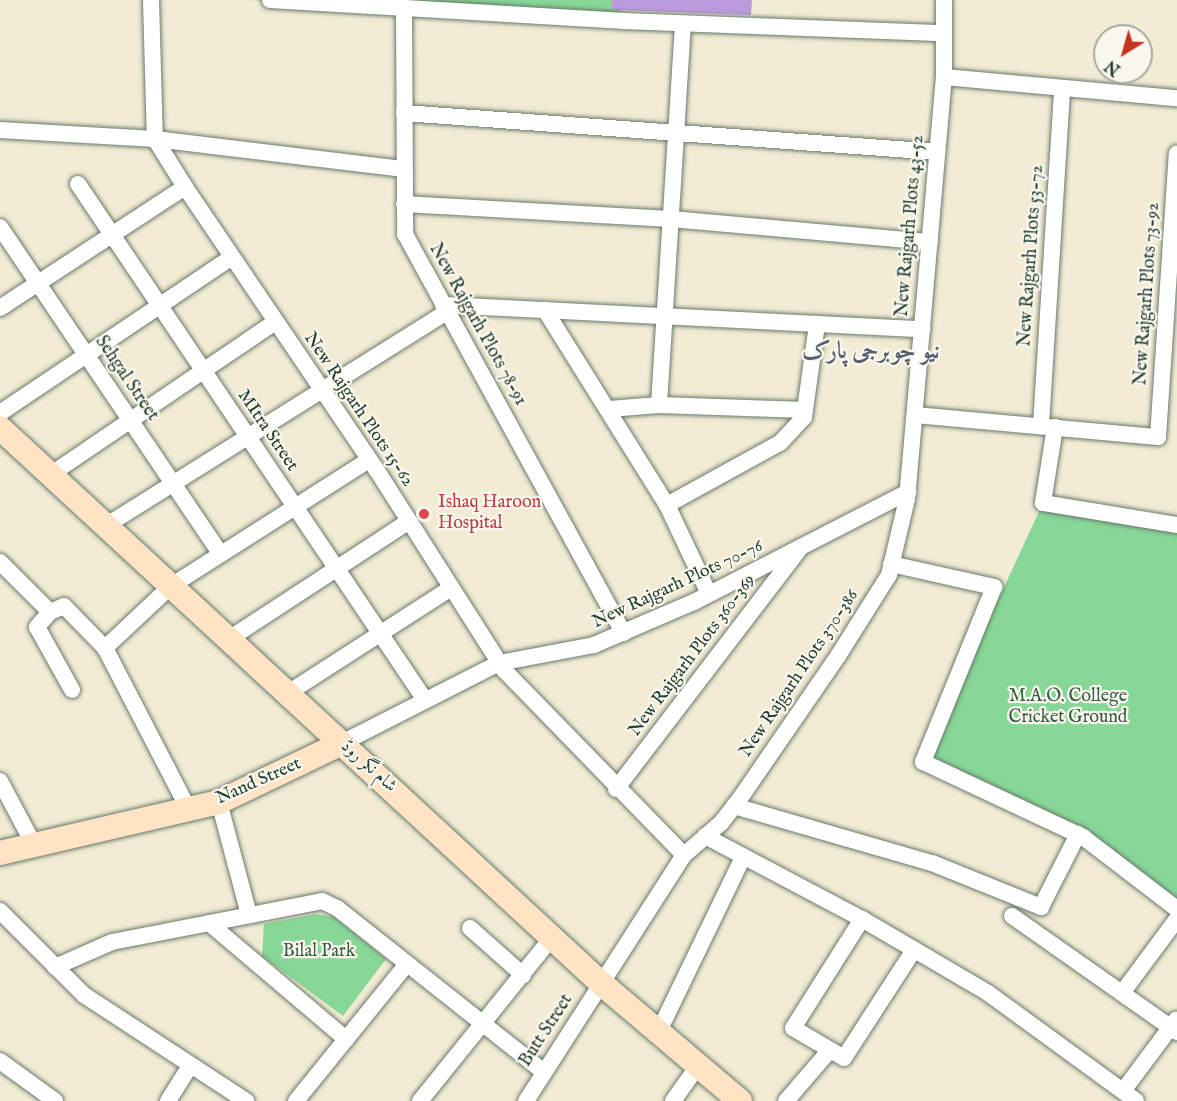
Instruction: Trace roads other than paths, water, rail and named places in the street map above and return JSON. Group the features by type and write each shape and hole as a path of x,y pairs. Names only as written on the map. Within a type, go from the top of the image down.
{"main road":[{"name":"شام نگر روڈ","path":"0,428 553,936 602,984 660,1029 740,1101"},
{"name":"Nand Street","path":"0,853 219,802 342,743"}],"street":[{"path":"151,0 156,138"},
{"path":"270,0 684,24 942,33"},
{"name":"New Rajgarh Plots 43-52","path":"908,492 944,77 942,33 944,0"},
{"name":"New Rajgarh Plots 78-91","path":"404,8 405,234 623,633"},
{"path":"659,405 675,132 684,24"},
{"path":"944,77 1177,99"},
{"name":"New Rajgarh Plots 53-72","path":"1062,89 1043,503 1177,525"},
{"path":"404,113 937,152"},
{"path":"0,130 156,138 404,169"},
{"name":"New Rajgarh Plots 15-62","path":"156,138 231,258 369,460 499,663 616,789 684,855"},
{"name":"New Rajgarh Plots 73-92","path":"1048,426 1158,437 1177,154"},
{"name":"MItra Street","path":"78,183 425,700"},
{"path":"0,308 185,187"},
{"path":"404,204 671,219 930,242"},
{"name":"Sehgal Street","path":"0,227 220,553"},
{"path":"0,413 231,258"},
{"path":"107,525 322,390 445,308 664,314 922,329"},
{"path":"545,310 666,505 709,594"},
{"path":"50,475 274,322"},
{"path":"666,505 780,443 804,417 817,324"},
{"path":"609,410 659,405 805,410"},
{"path":"915,415 1048,426"},
{"path":"105,648 171,586 369,460"},
{"name":"New Rajgarh Plots 70-76","path":"499,663 594,645 623,633 709,594 908,492"},
{"name":"New Rajgarh Plots 370-386","path":"684,855 705,837 734,806 838,656 889,575 908,492"},
{"path":"229,639 409,521"},
{"name":"New Rajgarh Plots 360-369","path":"616,789 800,548"},
{"path":"0,562 50,612"},
{"path":"891,564 994,587 923,762 1077,834 1177,909"},
{"path":"288,693 451,588"},
{"path":"72,690 36,627 50,612 64,606 105,648 189,810"},
{"name":"Nand Street","path":"342,743 499,663"},
{"path":"0,781 34,845"},
{"path":"219,802 249,915"},
{"path":"734,806 932,862 1041,907 1077,834"},
{"path":"705,837 862,919 988,993 1130,1096 1175,1026 1122,993 1012,916"},
{"name":"Butt Street","path":"526,1101 543,1071 602,984 684,855"},
{"path":"660,1029 743,857"},
{"path":"55,967 112,942 321,901 337,908 543,1071"},
{"path":"0,911 84,995 246,1101"},
{"path":"862,919 793,1028 844,1058 914,950"},
{"path":"1122,993 1177,919"},
{"path":"209,923 346,1040"},
{"path":"470,928 523,975"},
{"path":"420,1101 553,936"},
{"path":"296,1101 407,964"},
{"path":"786,1101 830,1050"},
{"path":"0,1061 55,1101"},
{"path":"674,1101 700,1063"},
{"path":"168,1101 190,1066"}],"place":[{"name":"Ishaq Haroon Hospital","path":"424,514"}],"district":[{"name":"نیو چوبرجی پارک","path":"871,352"}],"park label":[{"name":"M.A.O. College Cricket Ground","path":"1068,708"},
{"name":"Bilal Park","path":"319,952"}]}
